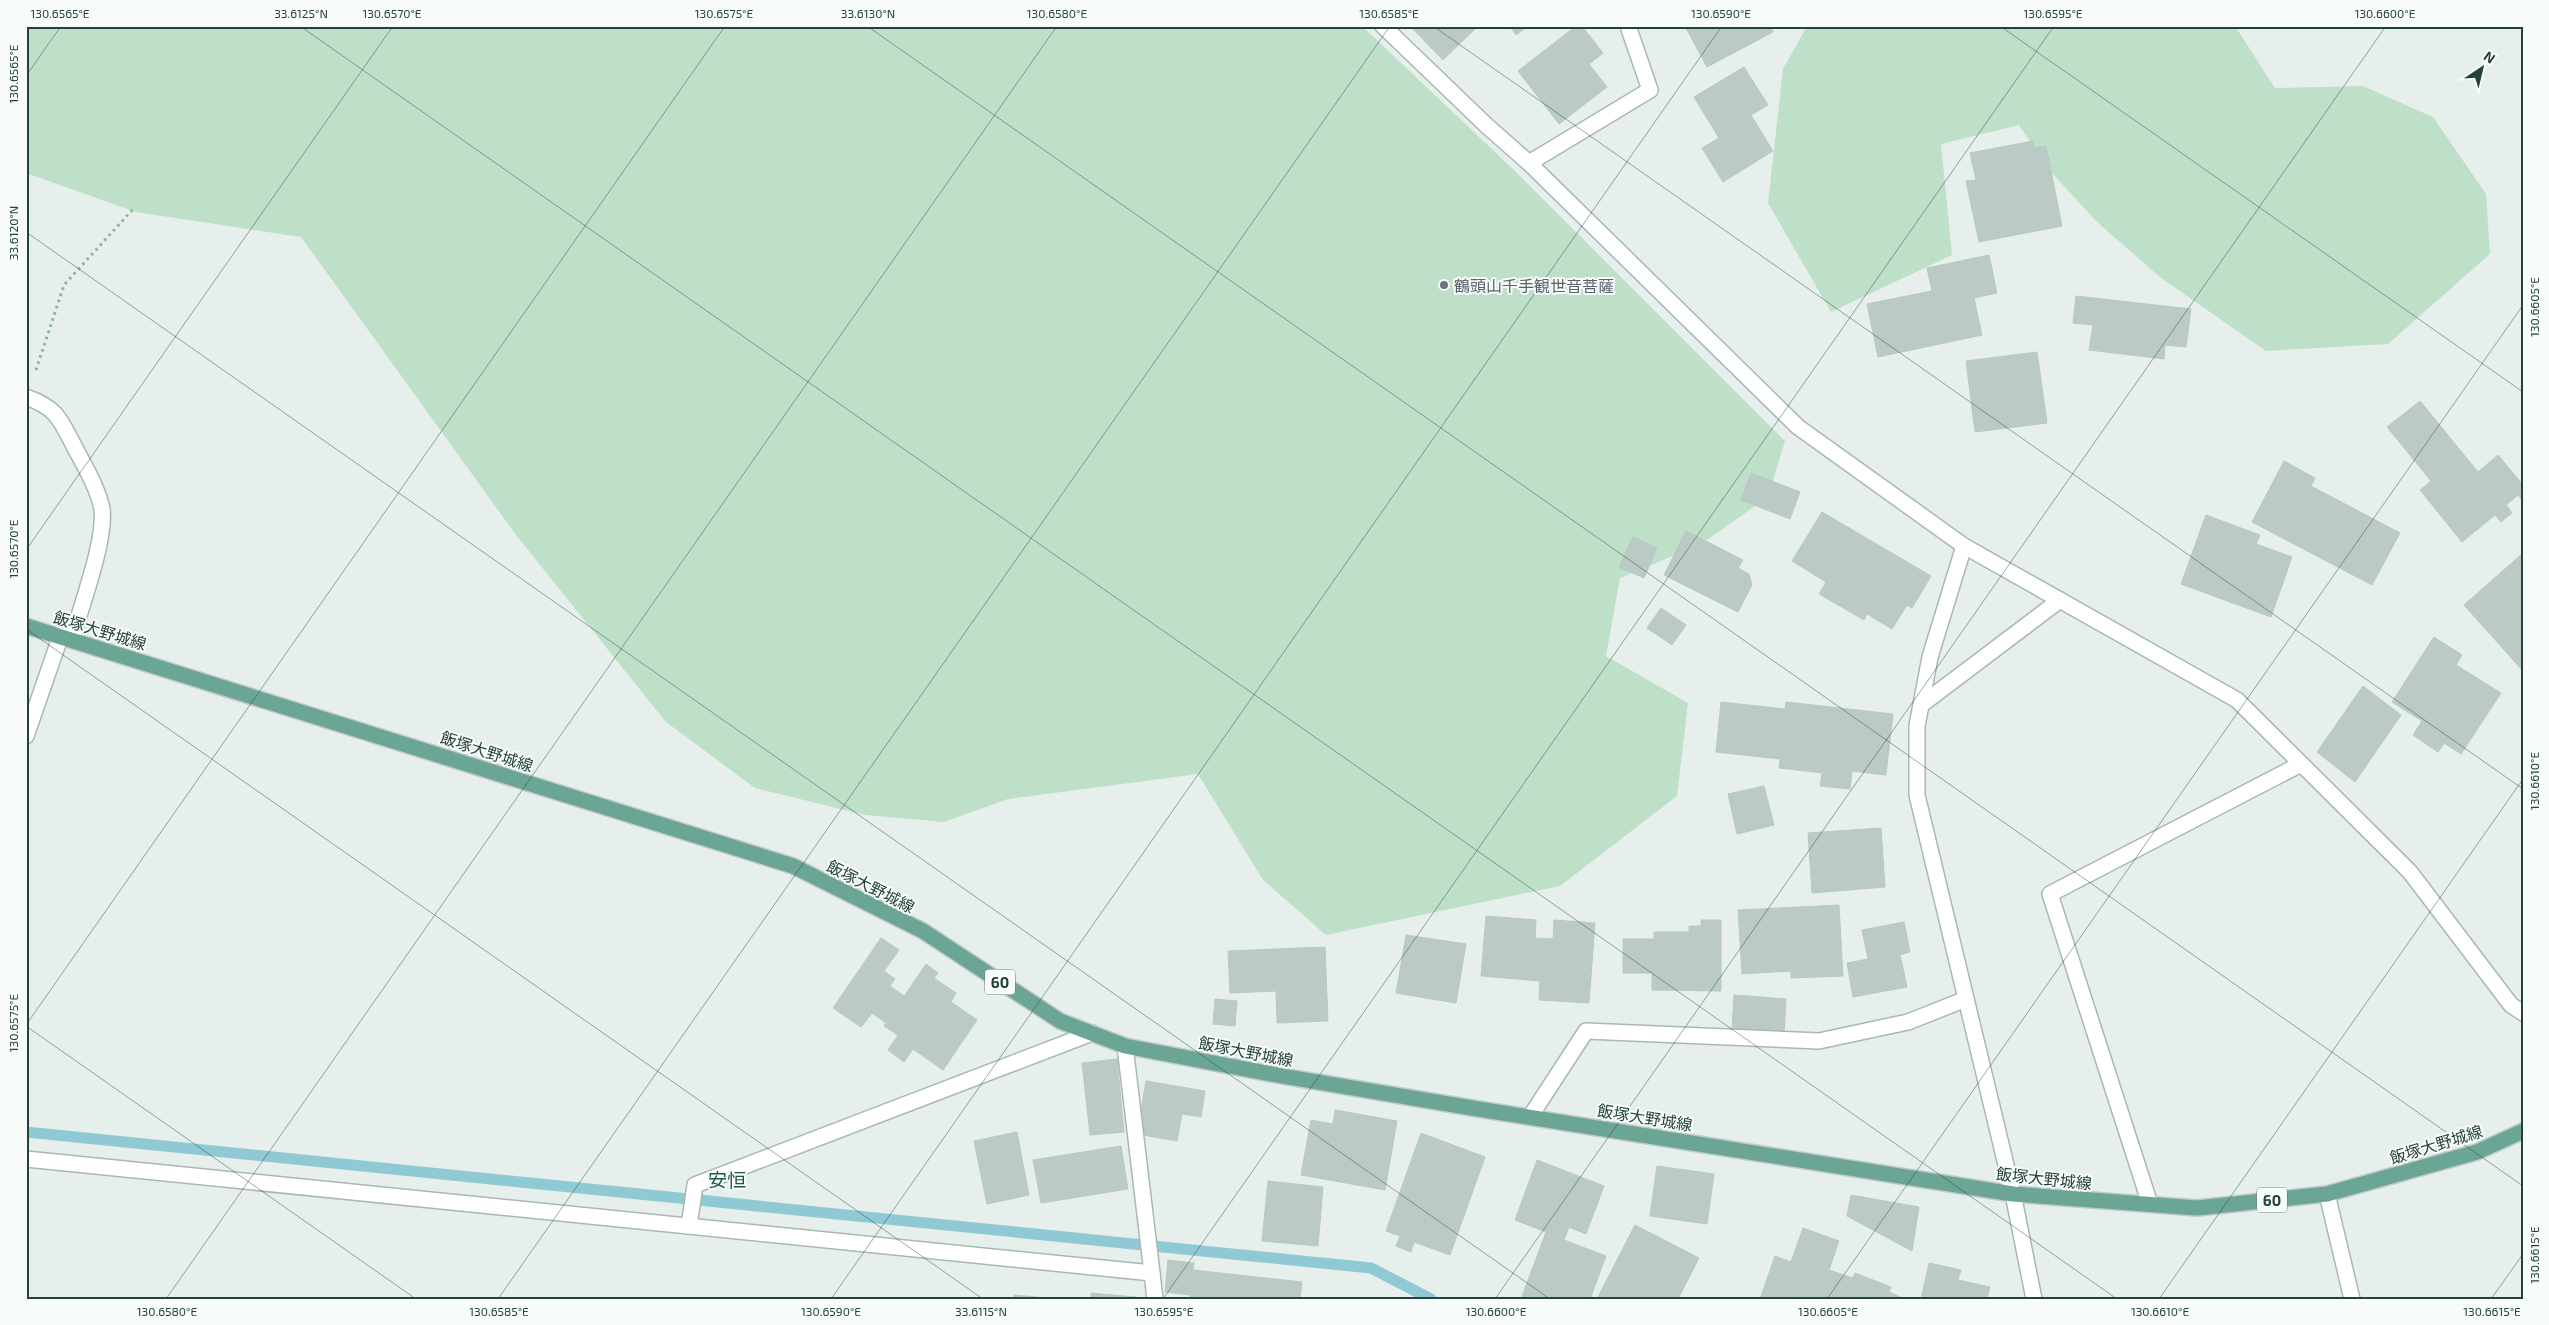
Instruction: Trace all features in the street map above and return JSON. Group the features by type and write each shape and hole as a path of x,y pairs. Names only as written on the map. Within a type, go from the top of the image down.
{"main road":[{"name":"飯塚大野城線","path":"26,626 793,866 923,931 1060,1021 1125,1046 1282,1076 2013,1194 2197,1208 2327,1194 2477,1152 2523,1131"}],"street":[{"path":"1383,26 1487,126 1529,163 1798,427 1964,546 2237,700 2410,872 2511,1005 2523,1013"},
{"path":"1529,163 1650,90 1628,26"},
{"path":"26,397 46,404 58,414 88,474 102,508 102,533 66,637 26,736"},
{"path":"1964,546 1930,657 1917,726 1918,795 2013,1194 2034,1299"},
{"path":"1922,705 2060,600"},
{"path":"2150,1204 2050,894 2301,764"},
{"path":"1530,1117 1586,1031 1819,1041 1908,1022 1966,999"},
{"path":"689,1226 695,1184 1092,1033"},
{"path":"1125,1046 1155,1299"},
{"path":"26,1159 1152,1273"},
{"path":"2327,1194 2352,1299"},
{"path":"2021,1299 2030,1279"}],"path":[{"path":"26,397 64,285 136,207"}],"green space":[{"path":"26,26 1362,26 1515,171 1785,441 1768,497 1701,544 1620,578 1606,656 1688,703 1677,796 1560,886 1326,935 1263,880 1198,774 1008,799 944,822 865,815 755,788 666,722 516,535 301,237 136,212 26,173"},
{"path":"1807,26 2235,26 2275,88 2363,86 2433,117 2486,194 2490,254 2388,344 2266,351 2161,278 2096,221 2050,171 2019,125 1941,144 1952,255 1831,312 1768,203 1783,69"}],"building":[{"path":"1410,26 1478,26 1443,60"},
{"path":"1510,26 1528,26 1516,35"},
{"path":"1576,26 1582,26 1603,53 1589,64 1607,87 1559,124 1518,71"},
{"path":"1689,26 1770,26 1773,32 1707,67 1686,28"},
{"path":"1744,67 1768,105 1751,115 1773,151 1723,182 1702,148 1719,138 1694,97"},
{"path":"2033,141 2034,148 2046,146 2062,226 1979,242 1966,181 1976,180 1970,153"},
{"path":"1989,255 1997,293 1974,298 1982,335 1878,357 1867,304 1932,291 1927,268"},
{"path":"2076,296 2191,309 2186,347 2165,345 2164,359 2089,350 2093,325 2073,323"},
{"path":"2037,352 2047,423 1975,432 1966,361"},
{"path":"2420,401 2478,472 2498,455 2523,485 2523,501 2518,495 2506,505 2512,513 2501,522 2495,515 2462,542 2420,490 2431,481 2387,427"},
{"path":"2284,461 2315,478 2311,486 2400,533 2372,585 2252,522"},
{"path":"1751,473 1800,492 1790,519 1741,500"},
{"path":"1822,512 1931,576 1912,608 1907,605 1892,629 1867,614 1864,620 1819,594 1826,582 1792,561"},
{"path":"2206,515 2260,535 2256,544 2292,557 2271,617 2181,584"},
{"path":"1686,531 1743,560 1738,568 1749,574 1752,585 1738,612 1664,575"},
{"path":"1633,537 1657,548 1644,578 1619,567"},
{"path":"2523,553 2523,671 2464,605"},
{"path":"1661,608 1686,625 1672,645 1647,628"},
{"path":"2434,637 2462,655 2456,665 2501,693 2461,754 2444,743 2438,752 2413,735 2422,721 2392,702"},
{"path":"2363,686 2401,715 2355,782 2317,752"},
{"path":"1721,702 1785,709 1786,702 1893,714 1886,775 1852,771 1850,789 1820,786 1822,773 1779,768 1780,759 1716,752"},
{"path":"1764,786 1774,825 1737,834 1728,794"},
{"path":"1881,828 1885,887 1812,893 1808,833"},
{"path":"1839,905 1843,976 1791,978 1791,971 1742,974 1738,910"},
{"path":"1486,916 1536,920 1535,938 1553,939 1554,920 1595,923 1589,1003 1539,1000 1540,981 1481,976"},
{"path":"1701,920 1721,920 1721,991 1652,990 1652,973 1623,973 1623,939 1654,939 1654,932 1689,932 1689,926 1701,926"},
{"path":"1904,922 1910,952 1900,955 1907,987 1853,997 1847,963 1868,959 1862,930"},
{"path":"1406,935 1466,944 1456,1003 1396,993"},
{"path":"881,938 899,950 884,971 895,979 890,986 904,996 886,1023 872,1013 861,1027 833,1008"},
{"path":"1325,947 1328,1021 1277,1023 1276,991 1230,993 1228,951"},
{"path":"926,964 938,973 934,978 956,993 951,1002 977,1020 943,1070 913,1049 904,1062 888,1050 898,1035 884,1026"},
{"path":"1734,995 1786,999 1784,1034 1732,1030"},
{"path":"1215,999 1237,1001 1235,1026 1213,1024"},
{"path":"1117,1059 1124,1132 1090,1135 1082,1063"},
{"path":"1146,1081 1205,1091 1201,1117 1182,1114 1177,1141 1137,1134"},
{"path":"1335,1110 1397,1121 1385,1190 1301,1175 1311,1120 1333,1124"},
{"path":"1017,1132 1029,1195 987,1204 974,1141"},
{"path":"1421,1133 1485,1157 1450,1255 1414,1242 1411,1252 1396,1246 1400,1236 1386,1231"},
{"path":"1121,1146 1128,1189 1041,1203 1033,1160"},
{"path":"1537,1160 1604,1186 1586,1234 1569,1227 1564,1240 1606,1256 1590,1299 1521,1299 1546,1232 1515,1220"},
{"path":"1657,1166 1714,1174 1707,1224 1650,1216"},
{"path":"1268,1181 1323,1187 1318,1246 1262,1241"},
{"path":"1851,1195 1919,1207 1912,1251 1847,1216"},
{"path":"1635,1225 1699,1258 1678,1299 1597,1299"},
{"path":"1803,1228 1839,1241 1829,1270 1853,1278 1855,1273 1891,1287 1889,1292 1905,1299 1760,1299 1775,1256 1791,1262"},
{"path":"1168,1260 1194,1263 1193,1270 1302,1282 1300,1299 1190,1299 1191,1295 1165,1292"},
{"path":"1929,1263 1961,1270 1958,1280 1990,1287 1987,1299 1921,1299"},
{"path":"1091,1293 1136,1297 1136,1299 1091,1299"},
{"path":"1014,1295 1059,1299 1014,1299"}],"waterway":[{"path":"26,1132 1371,1268 1431,1299"}],"place":[{"name":"鶴頭山千手観世音菩薩","path":"1444,285"}],"district":[{"name":"安恒","path":"727,1179"}]}
